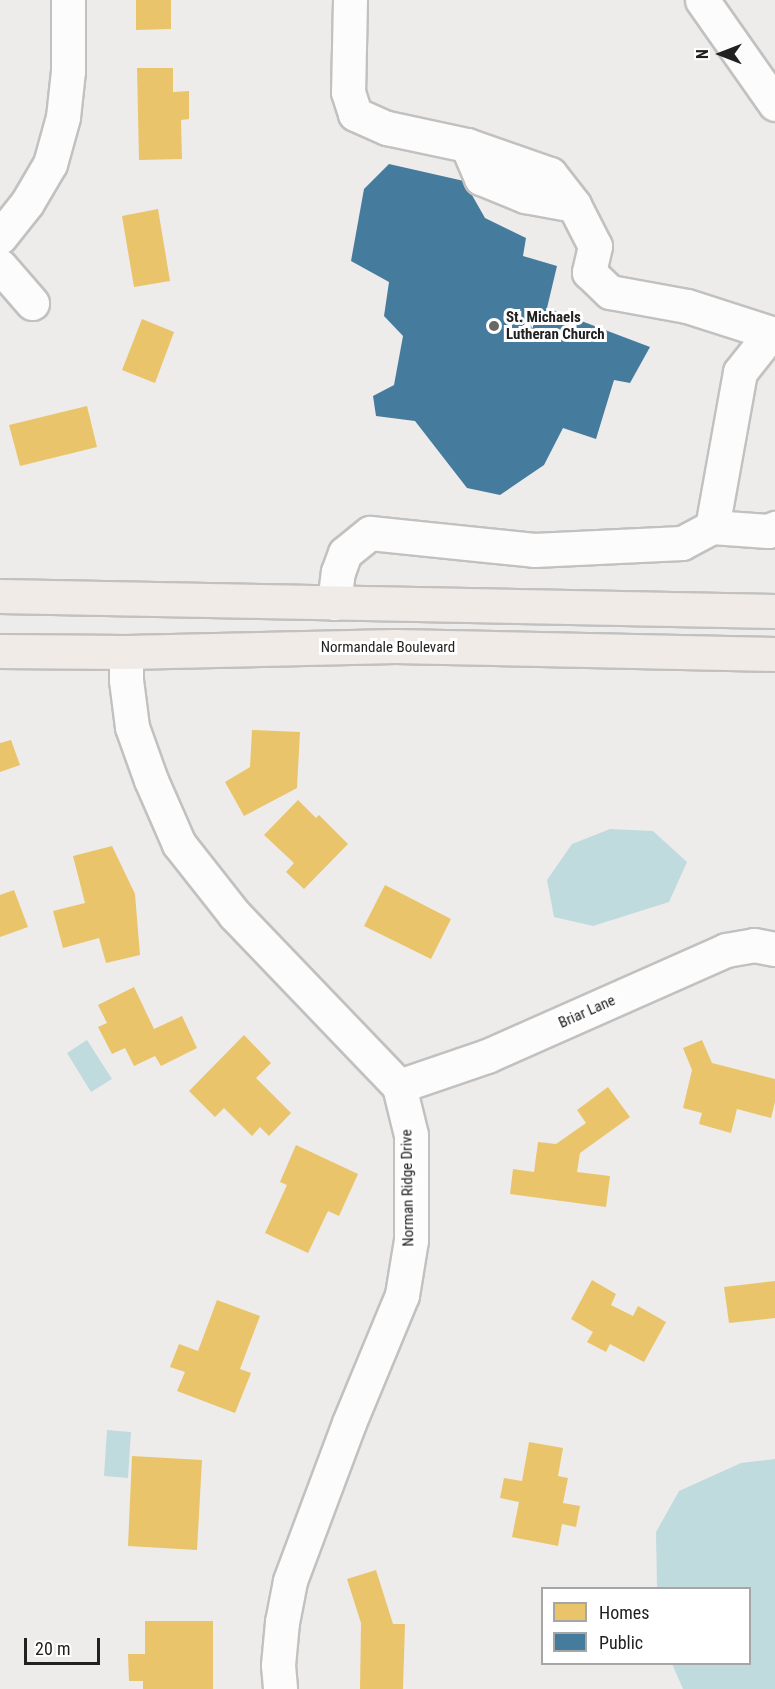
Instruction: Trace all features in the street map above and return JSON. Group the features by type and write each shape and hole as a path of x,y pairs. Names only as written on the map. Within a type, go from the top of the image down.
{"main road":[{"path":"0,596 775,611"},
{"name":"Normandale Boulevard","path":"0,651 126,652 395,646 775,654"}],"street":[{"path":"0,237 27,203 50,164 63,117 68,70 68,0"},
{"path":"350,0 348,92 355,114 387,128 467,145 481,178 525,196 573,205 595,246 589,272 609,292 687,306 774,332 740,372 712,527"},
{"path":"702,0 775,104"},
{"path":"0,266 32,303"},
{"path":"334,603 338,572 345,553 370,533 534,550 682,543 712,527 768,531 775,528"},
{"path":"126,652 126,680 132,727 151,780 179,844 234,914 399,1086"},
{"name":"Briar Lane","path":"399,1086 487,1056 726,950 754,945 775,949"},
{"name":"Norman Ridge Drive","path":"279,1689 278,1665 282,1622 290,1581 403,1287 411,1240 411,1135 399,1086"}],"water":[{"path":"610,829 653,831 687,862 669,902 593,926 554,917 547,880 572,844"},
{"path":"87,1040 112,1079 91,1092 67,1053"},
{"path":"107,1430 131,1432 128,1478 104,1476"},
{"path":"775,1459 775,1689 683,1689 672,1665 751,1665 751,1587 657,1587 656,1532 679,1491 741,1463"}],"building: Homes":[{"path":"136,0 171,0 171,29 136,30"},
{"path":"137,68 173,68 173,92 189,91 189,119 181,120 182,159 139,160"},
{"path":"158,209 170,281 134,287 122,216"},
{"path":"142,319 174,332 155,383 122,370"},
{"path":"87,406 97,447 20,466 9,425"},
{"path":"252,730 300,732 297,788 244,816 225,782 250,767"},
{"path":"11,740 20,765 0,772 0,743"},
{"path":"298,800 316,818 319,815 348,844 304,889 286,872 294,863 264,835"},
{"path":"112,846 135,894 140,955 106,963 99,938 63,948 53,911 85,903 73,856"},
{"path":"385,885 451,919 431,959 364,926"},
{"path":"14,890 28,927 0,937 0,895"},
{"path":"134,987 154,1029 182,1016 197,1048 161,1066 155,1056 134,1066 125,1048 112,1054 98,1027 107,1023 98,1005"},
{"path":"244,1035 271,1063 256,1078 291,1113 269,1136 260,1127 252,1136 224,1108 215,1117 189,1091"},
{"path":"702,1040 712,1063 775,1079 775,1102 771,1118 737,1109 731,1133 699,1124 702,1113 683,1108 692,1070 683,1048"},
{"path":"608,1087 630,1117 580,1153 577,1172 610,1176 606,1207 510,1194 513,1169 534,1172 538,1142 556,1144 586,1123 577,1110"},
{"path":"296,1145 358,1174 339,1216 328,1211 308,1253 265,1233 287,1185 280,1182"},
{"path":"592,1280 616,1294 611,1305 633,1316 638,1306 666,1322 644,1362 610,1344 606,1352 587,1342 593,1332 571,1319"},
{"path":"775,1281 775,1318 729,1323 724,1287"},
{"path":"217,1300 260,1316 240,1369 251,1373 235,1413 177,1391 185,1372 170,1367 179,1344 198,1351"},
{"path":"529,1442 563,1448 558,1476 568,1478 563,1503 580,1506 576,1527 562,1524 558,1546 512,1537 519,1502 500,1498 504,1478 522,1481"},
{"path":"132,1456 202,1460 197,1550 128,1546"},
{"path":"376,1570 393,1624 405,1624 403,1689 360,1689 361,1623 347,1579"},
{"path":"145,1621 213,1621 213,1689 143,1689 143,1681 129,1681 128,1654 145,1654"}],"building: Public":[{"name":"St. Michaels Lutheran Church","path":"389,164 464,181 485,218 526,238 523,256 557,266 547,308 650,347 630,383 614,380 596,439 563,428 544,465 500,495 467,488 415,421 376,416 373,396 394,385 403,336 384,316 389,282 351,261 364,189"}],"place":[{"name":"St. Michaels Lutheran Church","path":"494,326"}]}
